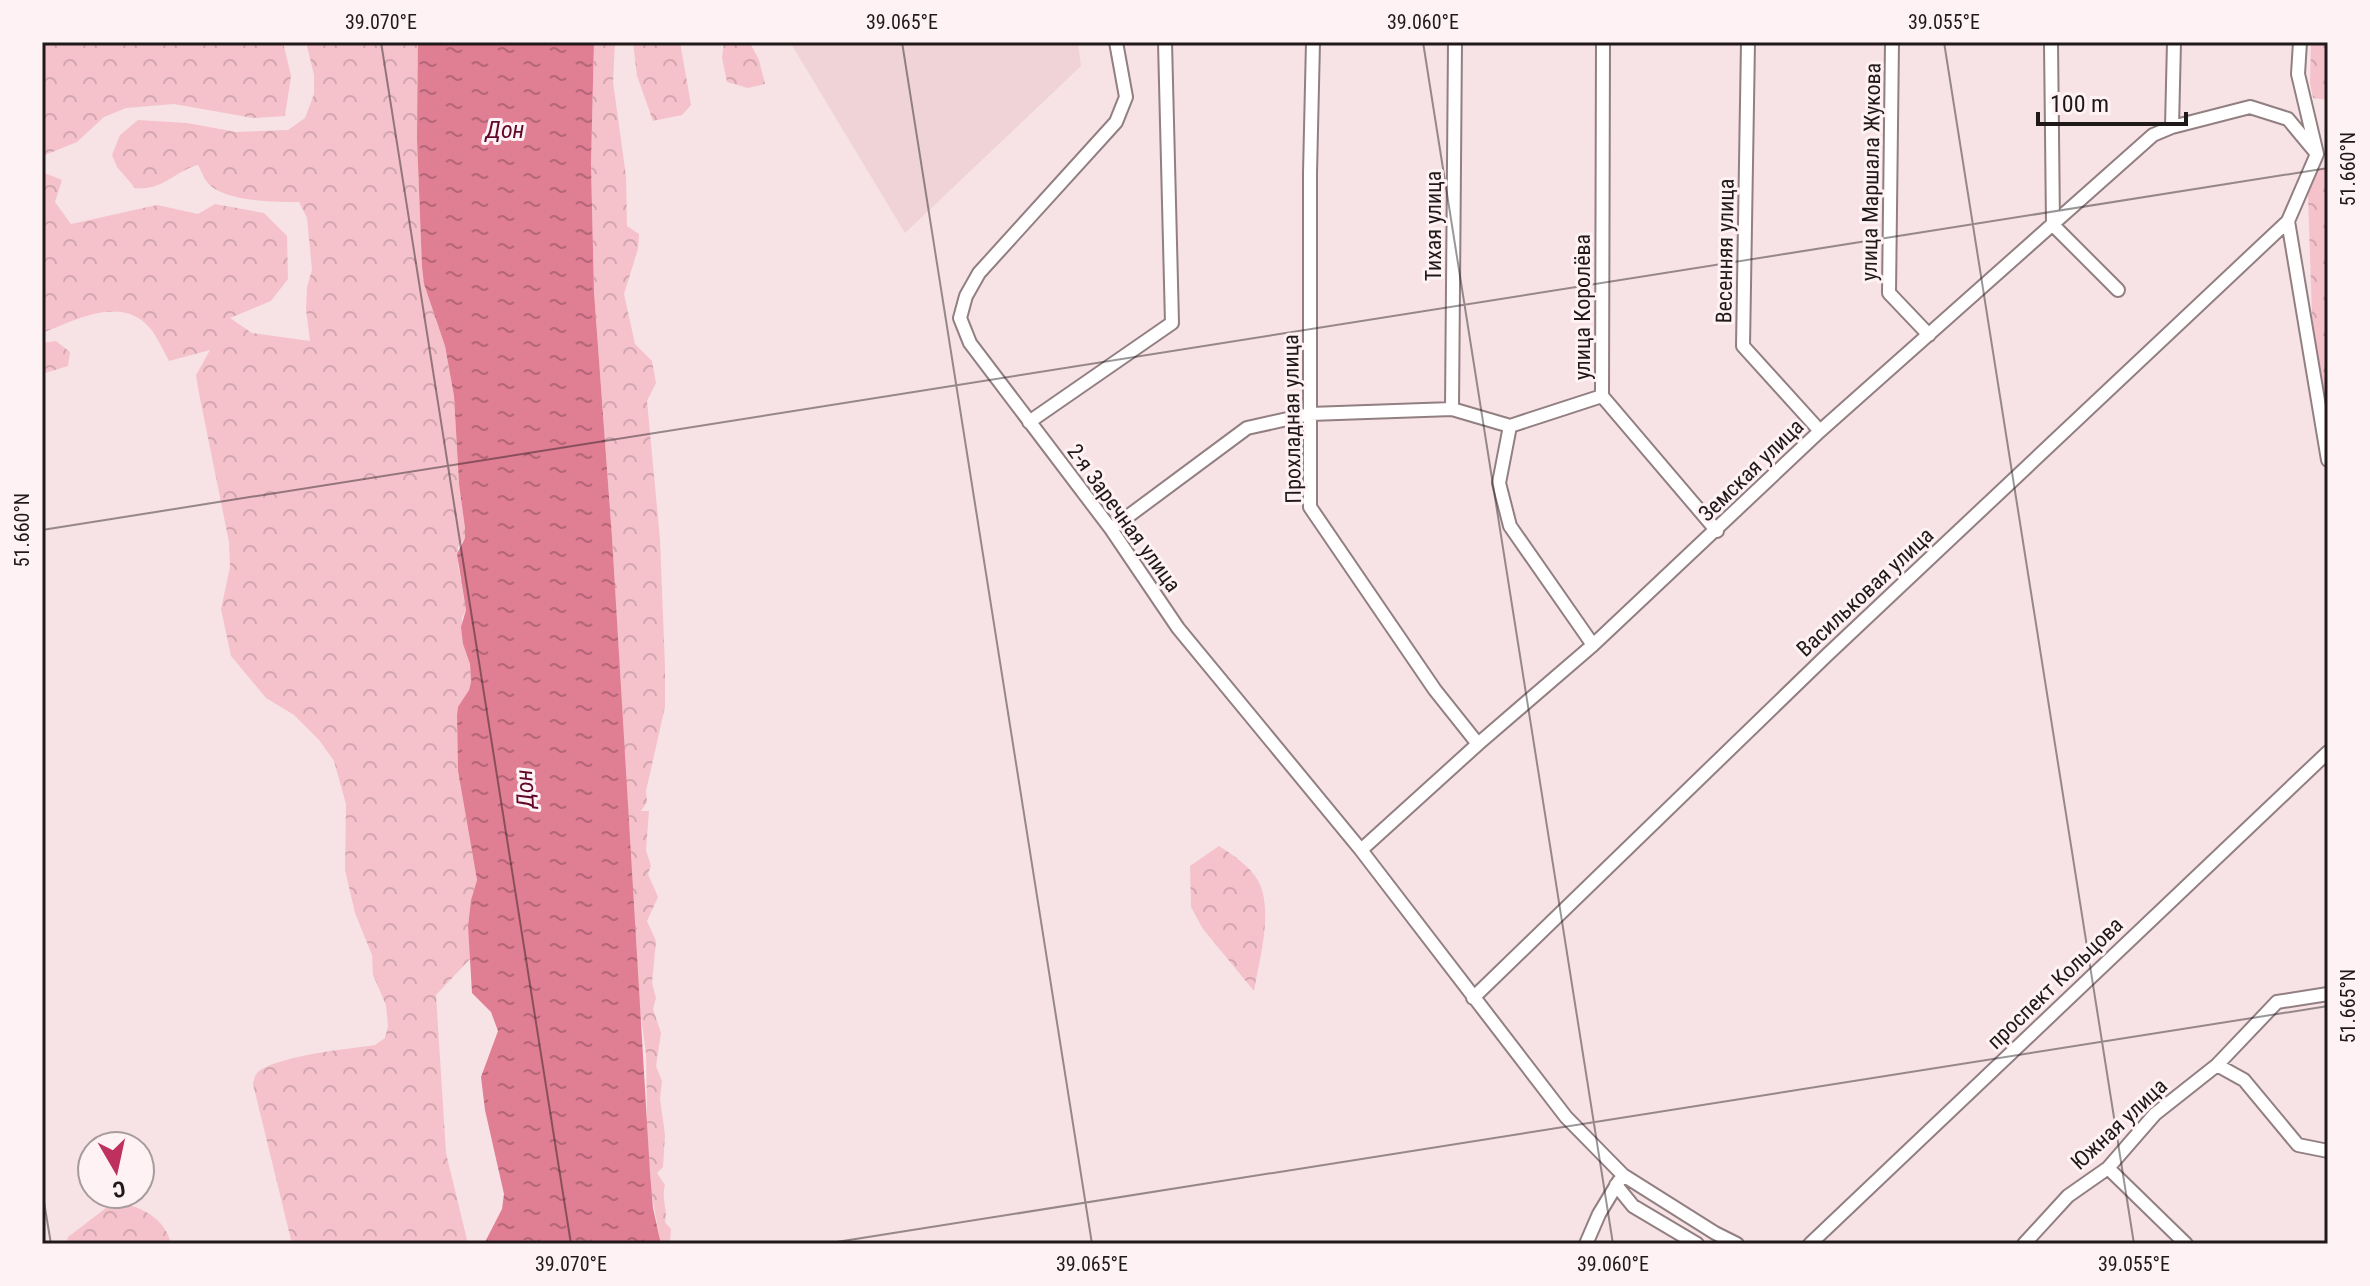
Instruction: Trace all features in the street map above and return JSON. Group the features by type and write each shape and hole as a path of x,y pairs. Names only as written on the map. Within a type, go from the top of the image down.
{"street":[{"name":"2-я Заречная улица","path":"1116,42 1126,97 1116,122 979,273 966,296 960,318 970,343 1111,529 1178,628 1361,850 1566,1117 1619,1180"},
{"path":"1029,422 1172,323 1165,42"},
{"name":"Прохладная улица","path":"1313,42 1310,507 1435,690 1478,744"},
{"name":"Тихая улица","path":"1452,409 1455,42"},
{"name":"улица Королёва","path":"1603,42 1602,396 1717,531"},
{"name":"Весенняя улица","path":"1748,42 1743,346 1820,431"},
{"name":"улица Маршала Жукова","path":"1892,42 1889,293 1929,335"},
{"path":"2051,42 2053,225 2118,290"},
{"path":"2172,127 2174,42"},
{"path":"2300,42 2298,74 2317,154 2288,221 2328,460"},
{"name":"Земская улица","path":"1361,850 1593,645 1820,431 2153,135 2172,127 2250,107 2288,119 2317,154"},
{"name":"Васильковая улица","path":"1473,998 1826,656 2288,221"},
{"path":"1111,529 1247,428 1310,414 1452,409 1510,426 1602,396"},
{"path":"1510,426 1499,483 1510,526 1593,645"},
{"name":"проспект Кольцова","path":"1810,1244 2328,752"},
{"name":"Южная улица","path":"2024,1244 2068,1196 2108,1168 2155,1114 2217,1065 2277,1002 2328,994"},
{"path":"2217,1065 2244,1080 2298,1145 2328,1151"},
{"path":"2108,1168 2186,1244"},
{"path":"1586,1244 1619,1180"},
{"path":"1619,1180 1633,1206 1697,1244"},
{"path":"1619,1180 1737,1244"}],"shaded area":[{"path":"790,42 1078,42 1081,66 905,233"}],"green space":[{"path":"42,42 283,42 291,76 285,116 253,118 174,104 126,108 104,117 77,142 45,155 42,167"},
{"path":"306,42 418,42 422,267 424,284 445,346 454,396 465,528 465,538 458,547 458,565 466,610 462,618 463,644 470,664 471,682 458,708 458,771 477,880 468,926 471,958 436,995 446,1153 468,1244 292,1244 253,1084 255,1077 262,1069 287,1060 375,1045 385,1038 388,1026 386,1005 373,975 372,955 355,913 345,870 346,804 334,761 319,740 294,715 266,698 231,656 221,609 230,567 229,542 196,375 210,350 169,361 149,327 121,312 94,314 42,333 42,172 62,180 55,202 71,224 157,205 198,214 215,204 264,213 287,236 288,279 271,301 230,318 252,333 310,341 306,309 312,270 307,218 299,202 250,200 225,194 207,182 198,165 153,187 135,188 117,167 112,155 120,135 138,120 187,123 236,132 288,130 305,118 314,94 314,75"},
{"path":"594,42 615,42 613,82 626,176 627,226 639,234 638,249 624,294 635,344 652,361 656,383 647,401 660,539 665,707 646,791 647,802 641,811 649,811 646,850 651,866 648,874 658,897 647,921 656,941 652,983 656,998 653,1009 661,1033 656,1066 662,1081 660,1099 665,1135 663,1167 657,1173 665,1185 665,1222 671,1229 670,1244 661,1244 648,1175 646,1054 638,995 612,537 594,292 591,164"},
{"path":"633,42 680,42 691,105 682,115 653,121 637,76"},
{"path":"724,42 750,43 759,60 765,84 748,88 727,82 722,58"},
{"path":"2311,42 2328,42 2328,100 2313,98 2310,83"},
{"path":"2328,167 2328,410 2323,399 2312,316 2308,195 2316,170"},
{"path":"56,341 70,352 68,366 42,374 42,343"},
{"path":"1219,846 1250,870 1262,890 1265,928 1254,991 1203,929 1191,907 1190,866"},
{"path":"103,1210 141,1210 160,1223 171,1244 66,1244 68,1237"}],"water":[{"name":"Дон","path":"418,42 594,42 591,164 594,292 612,537 650,1173 661,1244 484,1244 502,1209 504,1194 485,1110 481,1077 498,1031 491,1012 472,993 468,926 477,880 458,771 457,715 471,682 461,627 466,610 457,554 465,538 465,528 454,396 445,346 424,284 422,267 417,139"}]}
